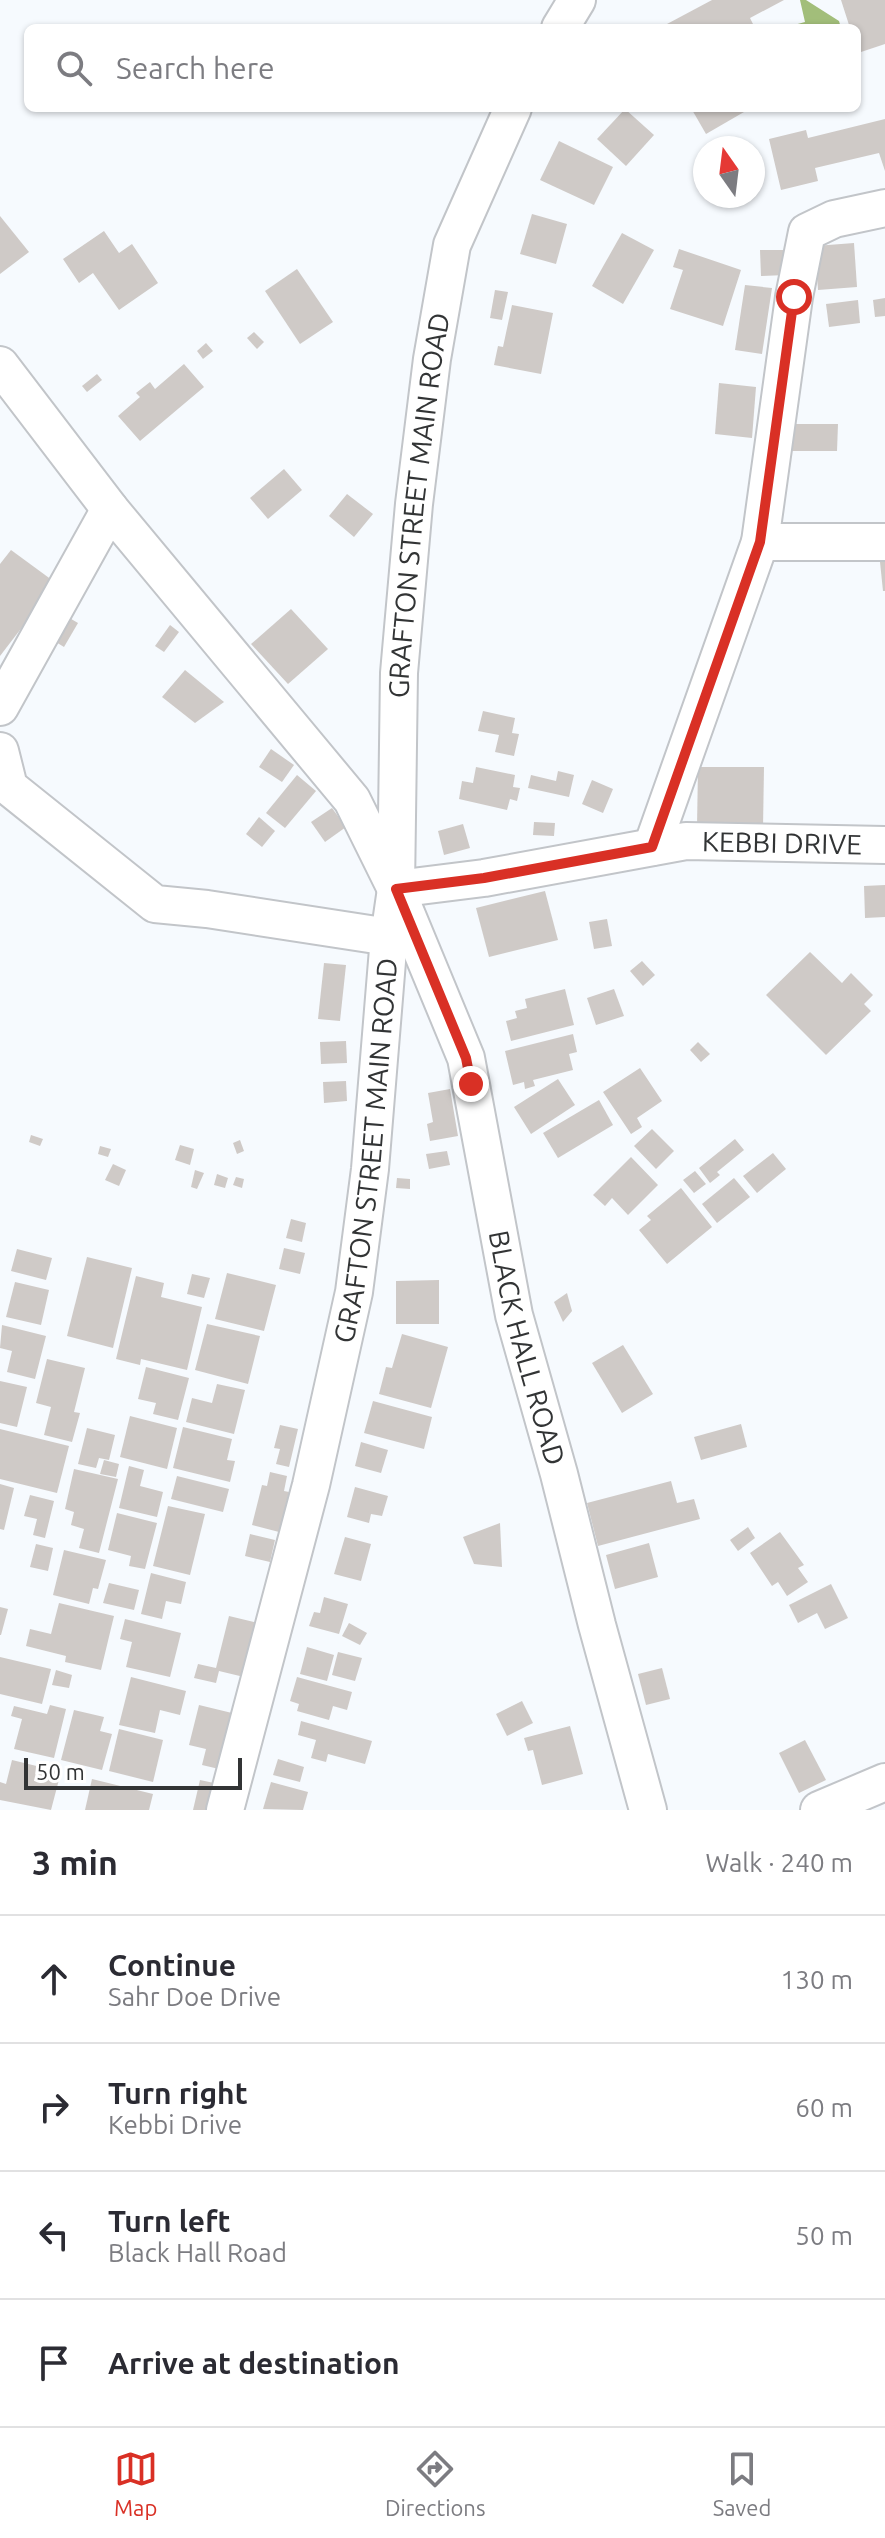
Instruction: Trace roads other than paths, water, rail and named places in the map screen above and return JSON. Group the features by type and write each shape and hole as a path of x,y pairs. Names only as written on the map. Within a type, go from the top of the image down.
{"street":[{"path":"562,24 577,0"},
{"name":"GRAFTON STREET MAIN ROAD","path":"225,1810 311,1485 354,1292 370,1169 389,937 396,889 399,673 414,504 432,359 452,245 511,112"},
{"path":"652,847 760,542 794,297 807,232 834,219 885,208"},
{"name":"BLACK HALL ROAD","path":"0,365 110,509 352,800 396,889 466,1058 514,1315 648,1810"},
{"path":"0,707 110,509"},
{"path":"760,542 885,542"},
{"path":"0,751 9,787 155,904 389,937"},
{"name":"KEBBI DRIVE","path":"396,889 484,878 686,841 885,845"},
{"path":"819,1810 885,1782"}]}
